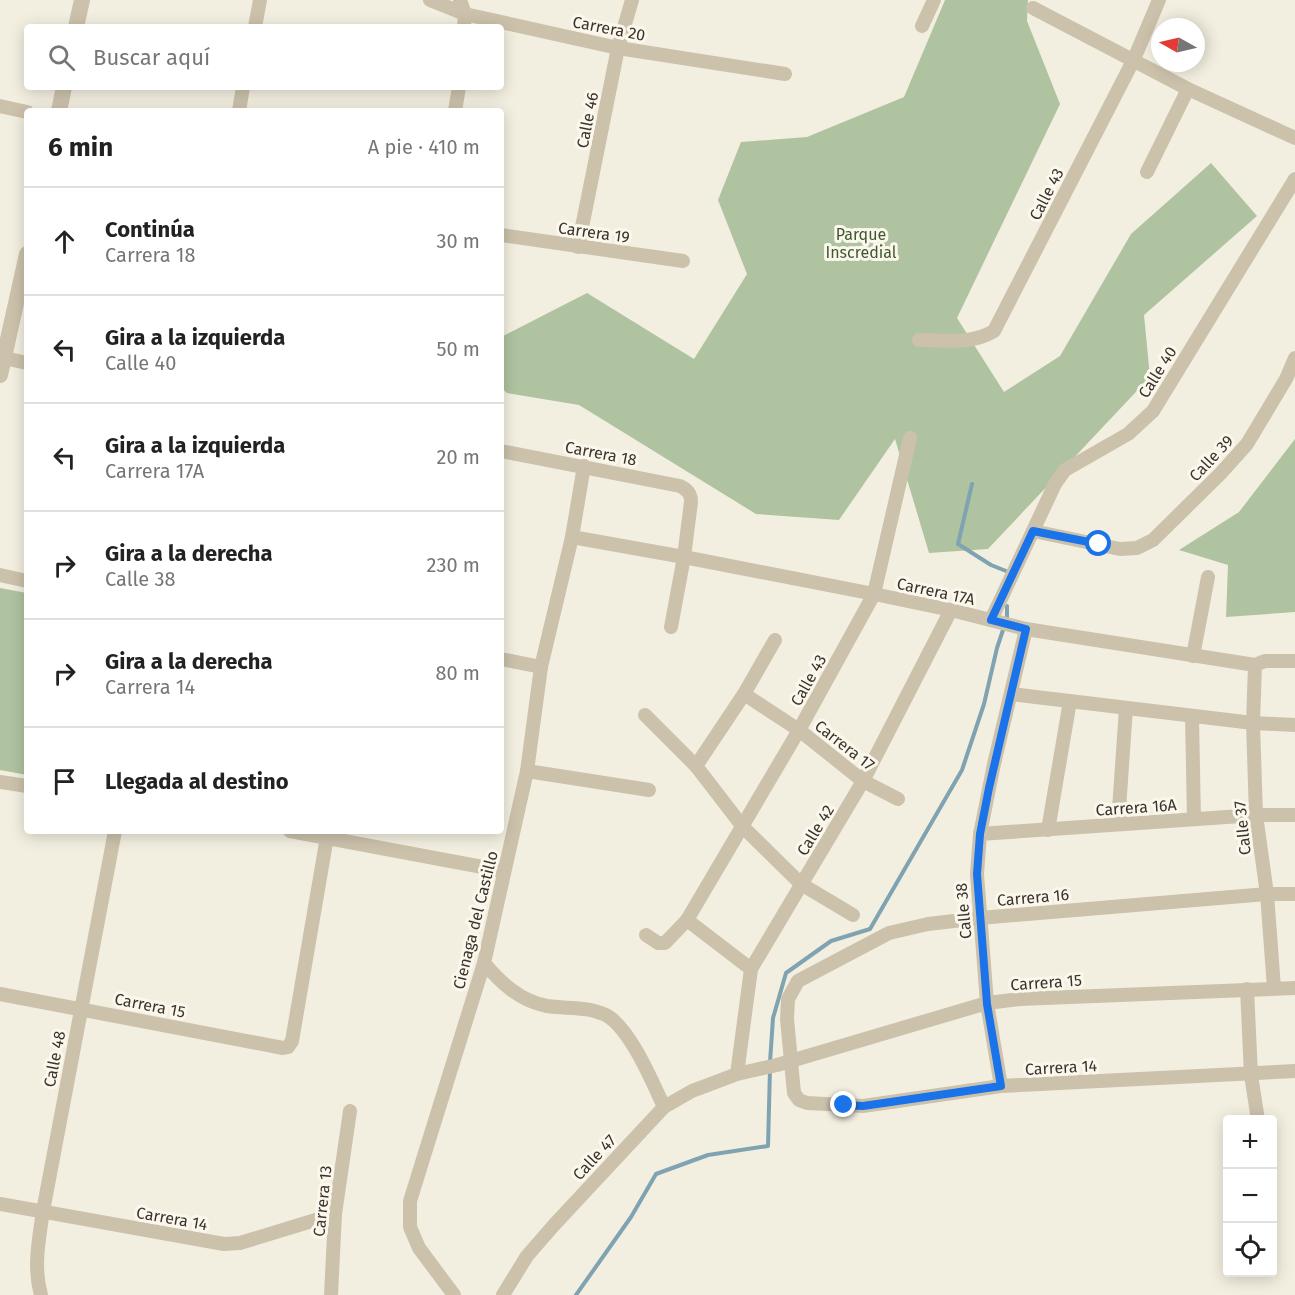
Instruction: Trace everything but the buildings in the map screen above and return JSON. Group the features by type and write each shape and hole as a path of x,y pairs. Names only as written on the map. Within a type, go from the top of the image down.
{"street":[{"path":"77,24 82,0"},
{"path":"256,24 261,0"},
{"name":"Carrera 20","path":"430,0 464,21 481,24"},
{"path":"460,0 464,21"},
{"name":"Calle 46","path":"578,247 618,48 632,0"},
{"path":"922,26 934,0"},
{"name":"Calle 43","path":"919,340 974,340 994,331 1134,59 1159,0"},
{"path":"1034,8 1188,89 1295,138"},
{"name":"Carrera 20","path":"504,28 785,74"},
{"path":"1147,171 1188,89"},
{"path":"60,108 63,90"},
{"path":"240,108 242,90"},
{"path":"456,108 458,90"},
{"path":"0,106 24,111"},
{"name":"Calle 40","path":"1000,623 1033,531 1055,484 1065,471 1128,434 1153,411 1295,178"},
{"name":"Carrera 19","path":"504,235 683,261"},
{"path":"0,375 24,266"},
{"path":"2,358 24,362"},
{"name":"Calle 39","path":"1033,531 1120,549 1137,548 1153,540 1247,444 1286,379 1295,358"},
{"name":"Calle 43","path":"646,935 658,943 665,943 687,920 799,730 874,594 910,438"},
{"name":"Carrera 18","path":"504,451 680,486 691,495 684,557"},
{"name":"Cienaga del Castillo","path":"454,1295 419,1248 410,1227 410,1201 484,963 527,771 541,667 572,537 584,466"},
{"name":"Carrera 17A","path":"572,537 874,594 1026,629 1255,665 1264,661 1294,661"},
{"path":"671,627 684,557"},
{"path":"0,575 24,579"},
{"path":"1192,656 1208,577"},
{"name":"Calle 42","path":"737,1074 751,969 863,781 951,610"},
{"name":"Calle 38","path":"1001,1086 987,1004 977,874 980,834 1026,629"},
{"path":"696,766 744,694 775,640"},
{"path":"504,660 541,667"},
{"name":"Calle 37","path":"1255,665 1253,723 1256,815 1267,894 1274,988"},
{"name":"Carrera 17","path":"744,694 799,730 863,781 898,799"},
{"path":"1011,694 1253,723 1295,725"},
{"path":"1048,830 1070,701"},
{"path":"1118,824 1126,708"},
{"path":"645,715 696,766 743,827 801,884 853,915"},
{"path":"1192,716 1194,819"},
{"path":"527,771 649,790"},
{"path":"0,782 24,786"},
{"name":"Carrera 16A","path":"980,834 1256,815 1295,815"},
{"name":"Calle 48","path":"41,1295 37,1280 37,1251 43,1211 114,834"},
{"path":"327,834 504,871"},
{"name":"Carrera 15","path":"0,994 288,1047 292,1041 327,834"},
{"name":"Carrera 16","path":"784,1063 788,999 798,981 889,933 928,924 980,918 1267,894 1295,894"},
{"path":"687,920 751,969"},
{"path":"484,963 503,985 531,1001 546,1006 587,1009 608,1016 626,1036 642,1060 664,1107"},
{"name":"Carrera 15","path":"737,1074 784,1063 987,1004 1020,999 1295,988"},
{"path":"1247,989 1251,1075 1257,1115"},
{"name":"Carrera 14","path":"784,1063 794,1093 799,1100 807,1103 863,1106 1001,1086 1295,1071"},
{"name":"Calle 47","path":"503,1295 527,1256 664,1107 692,1091 737,1074"},
{"name":"Carrera 13","path":"331,1295 334,1214 350,1110"},
{"name":"Carrera 14","path":"0,1204 224,1244 240,1243 334,1214"}],"green space":[{"name":"Parque Inscredial","path":"945,0 1028,0 1027,21 1060,104 957,318 1004,392 1060,356 1131,234 1211,163 1257,216 1144,315 1150,377 988,549 929,553 895,439 839,520 756,514 579,405 507,393 504,390 504,335 587,293 694,359 747,274 718,200 741,142 807,137 904,97"},
{"path":"1295,439 1295,612 1226,617 1228,565 1179,550 1239,512"},
{"path":"0,588 24,592 24,774 0,770"}],"waterway":[{"path":"972,484 958,544 991,565 1006,571"},
{"path":"1007,606 1007,620"},
{"path":"770,1062 773,1018 786,973 831,941 870,929 962,770 984,704 1004,627"},
{"path":"576,1295 631,1217 656,1174 708,1155 768,1146 770,1069"}],"route":[{"path":"844,1105 863,1106 1001,1086 987,1004 977,874 980,834 989,788 1026,629 991,620 1033,531 1099,544"}]}
